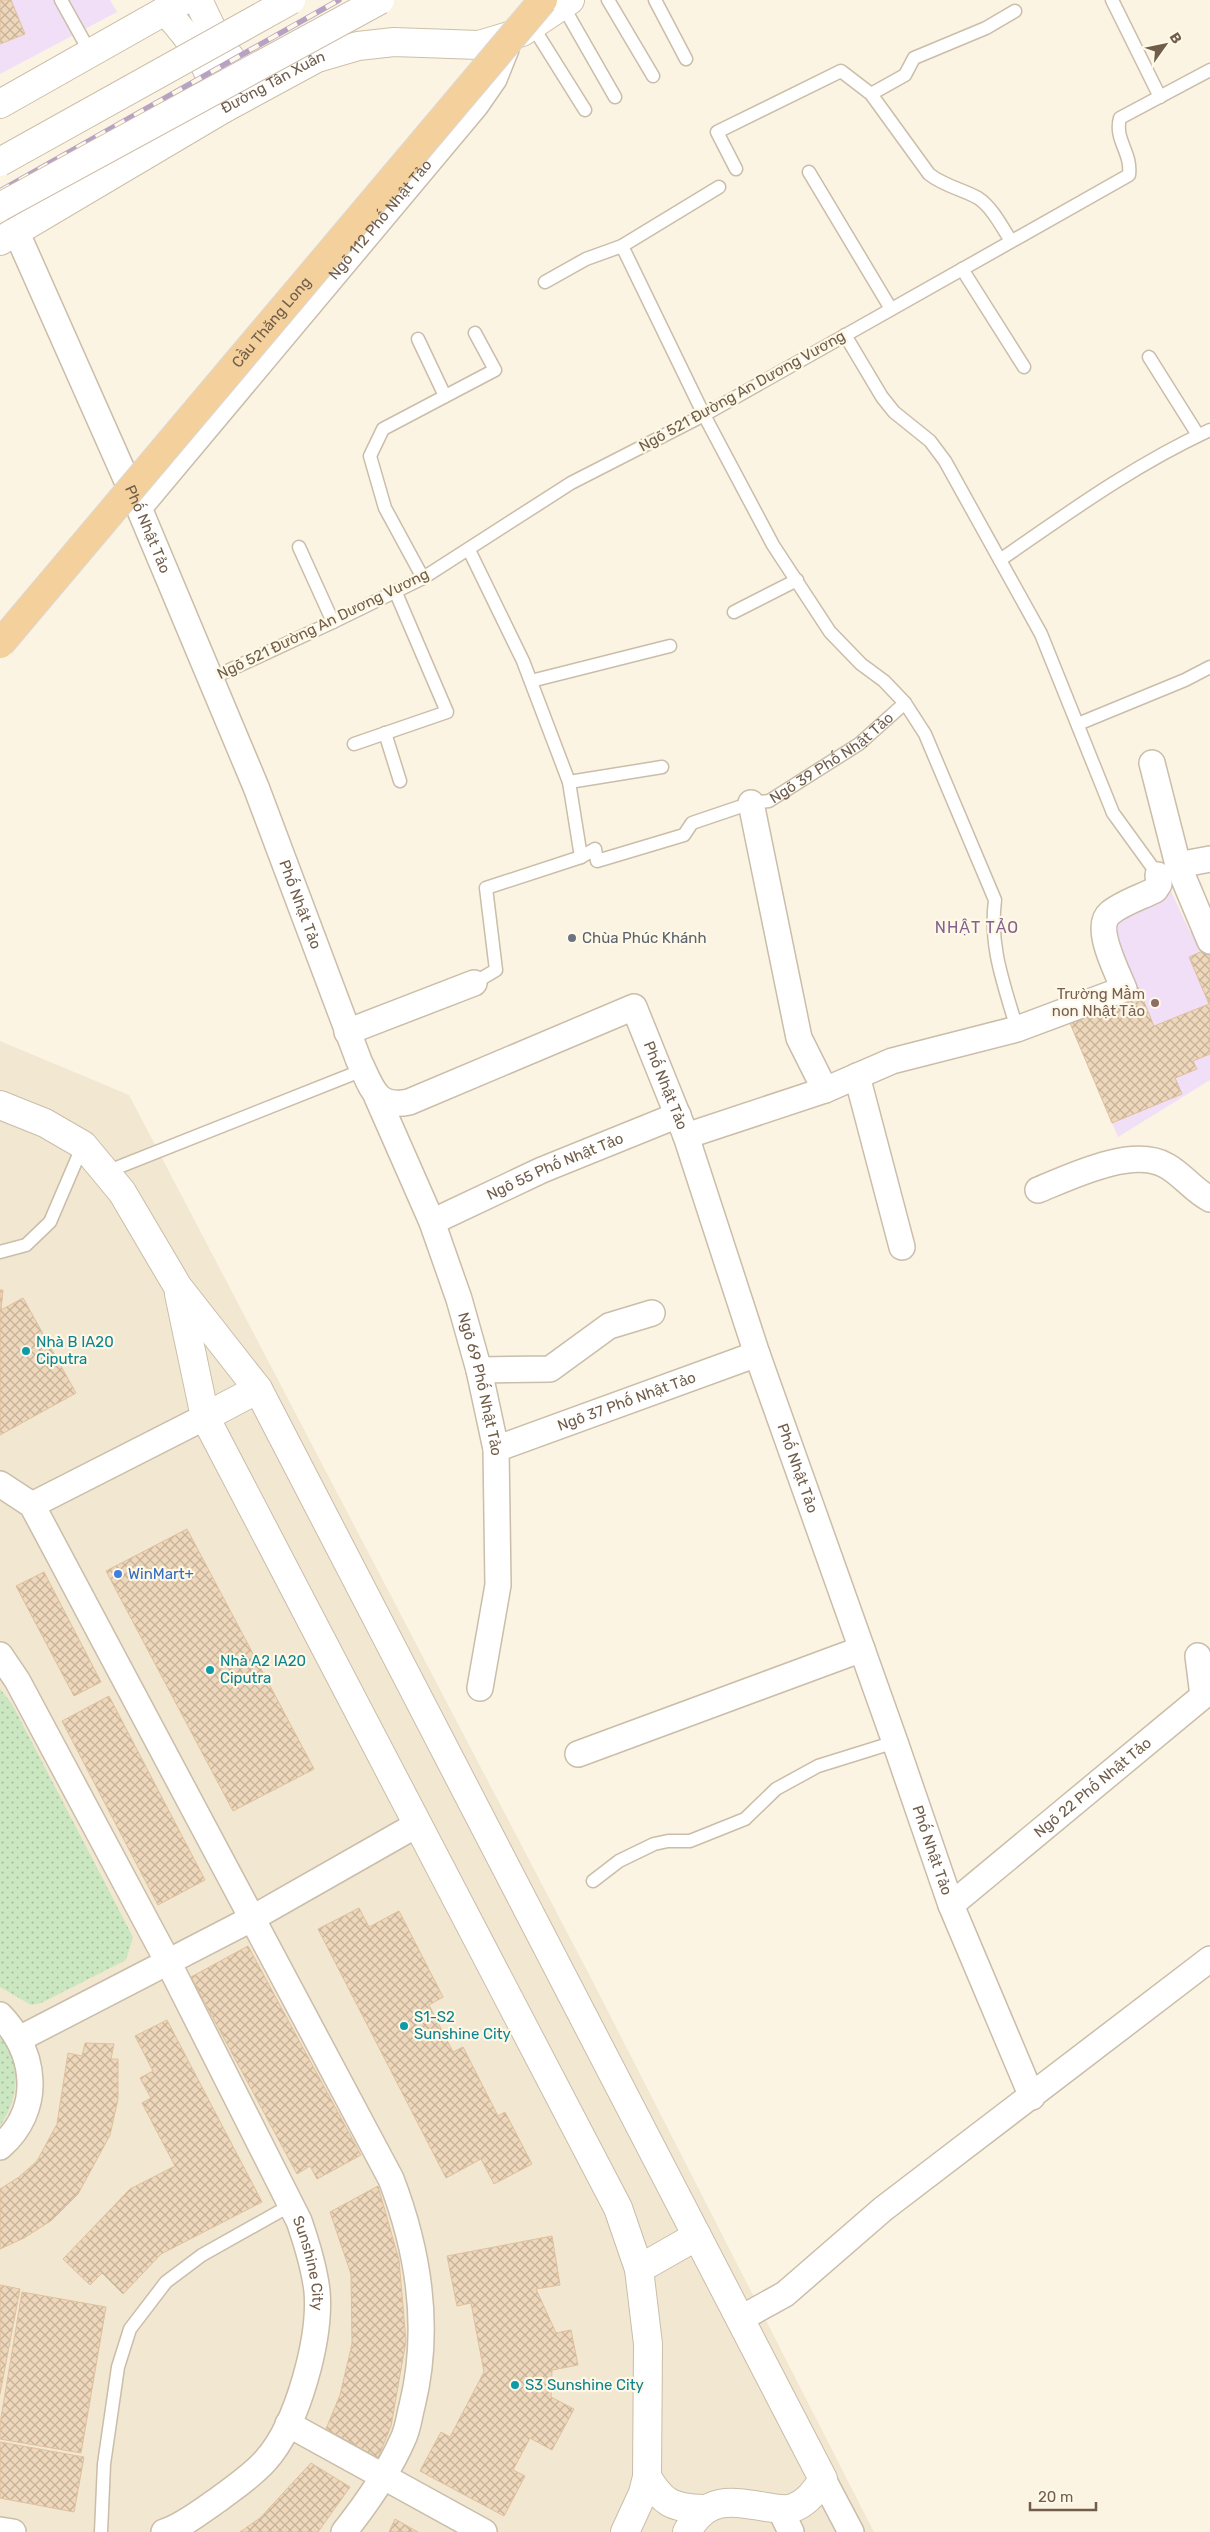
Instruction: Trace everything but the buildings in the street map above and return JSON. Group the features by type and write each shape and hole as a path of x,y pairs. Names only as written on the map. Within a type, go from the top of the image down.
{"highway":[{"name":"Cầu Thăng Long","path":"0,644 558,2"}],"street":[{"path":"198,0 218,44 256,89"},
{"path":"0,162 291,0"},
{"path":"0,207 380,0"},
{"name":"Đường Tân Xuân","path":"8,236 256,89 317,58 358,46 394,42 479,45 522,32 558,2"},
{"path":"0,104 174,6 212,76 223,109"},
{"name":"Ngõ 112 Phố Nhật Tảo","path":"139,508 476,105 522,32"},
{"name":"Phố Nhật Tảo","path":"8,236 139,508 270,823 347,1032 377,1097 387,1103 409,1102 634,1007 682,1125 757,1354 951,1905 1032,2097"},
{"path":"1152,764 1168,870 1210,941"},
{"path":"751,803 799,1038 825,1090"},
{"path":"1168,870 1210,859"},
{"name":"Ngõ 55 Phố Nhật Tảo","path":"432,1222 542,1170 682,1125 825,1090 892,1061 1017,1029 1124,989 1102,931 1103,921 1110,913 1155,890 1168,870"},
{"name":"Ngõ 39 Phố Nhật Tảo","path":"347,1032 474,983"},
{"path":"857,1076 902,1247"},
{"name":"Ngõ 69 Phố Nhật Tảo","path":"377,1097 432,1222 459,1299 479,1370 496,1449 498,1585 480,1688"},
{"path":"0,1105 45,1123 83,1145 122,1192 178,1287 258,1389 851,2532"},
{"path":"1038,1190 1086,1170 1115,1162 1150,1160 1167,1166 1201,1195 1210,1199"},
{"path":"178,1287 205,1417 618,2208 639,2269 648,2344 647,2477 643,2493 625,2532"},
{"path":"479,1370 550,1369 608,1326 652,1313"},
{"name":"Ngõ 37 Phố Nhật Tảo","path":"496,1449 757,1354"},
{"path":"32,1505 258,1389"},
{"path":"0,1484 32,1505 251,1919 392,2179 406,2217 418,2278 423,2330 418,2380 404,2438 384,2476 344,2532"},
{"path":"578,1754 862,1648"},
{"name":"Sunshine City","path":"0,1655 17,1680 168,1962 291,2205 311,2255 317,2293 314,2335 304,2385 288,2424 266,2459 238,2485 206,2508 164,2532"},
{"name":"Ngõ 22 Phố Nhật Tảo","path":"951,1905 1203,1696 1198,1656"},
{"path":"19,2039 251,1919 418,1824"},
{"path":"740,2318 784,2294 884,2209 1210,1959"},
{"path":"0,2015 15,2031 27,2056 31,2085 25,2113 10,2137 0,2147"},
{"path":"639,2269 697,2236"},
{"path":"288,2424 484,2532"},
{"path":"647,2477 658,2494 672,2505 703,2509 719,2504 742,2503 786,2520 792,2508 816,2492 823,2479"},
{"path":"687,2532 703,2509"},
{"path":"0,2530 13,2532"}],"lane":[{"path":"61,0 91,54"},
{"path":"608,0 653,76"},
{"path":"654,0 686,59"},
{"path":"1112,0 1160,97"},
{"path":"558,2 615,97"},
{"path":"871,94 905,75 914,58 986,28 1015,12"},
{"path":"522,32 585,110"},
{"name":"Ngõ 521 Đường An Dương Vương","path":"210,679 396,593 469,550 571,483 704,415 1129,175 1130,164 1117,129 1120,118 1210,70"},
{"path":"736,169 716,132 840,71 871,94 929,174 942,184 978,199 990,210 1011,241"},
{"path":"809,172 891,309"},
{"path":"546,282 586,259 622,246 719,187"},
{"path":"622,246 704,415 773,545 830,632 861,664 884,681 905,703 925,734 995,900 992,922 994,949 1017,1029"},
{"path":"962,269 1024,366"},
{"path":"423,578 385,508 370,456 383,429 496,370 475,333"},
{"path":"845,335 882,397 894,412 930,442 945,461 1041,634 1113,813 1168,870"},
{"path":"418,339 445,396"},
{"path":"1149,357 1198,435"},
{"path":"1000,560 1119,478 1170,448 1210,430"},
{"path":"299,547 333,622"},
{"path":"469,550 531,681 569,782 581,857"},
{"path":"734,612 797,580"},
{"path":"354,744 448,712 396,593"},
{"path":"531,681 670,646"},
{"path":"1078,724 1185,680 1210,667"},
{"name":"Ngõ 39 Phố Nhật Tảo","path":"474,983 496,970 486,888 581,857 595,849 597,861 684,835 692,823 751,803 769,801 859,744 905,703"},
{"path":"385,734 400,782"},
{"path":"569,782 662,767"},
{"path":"106,1172 363,1070"},
{"path":"0,1252 26,1245 50,1222 83,1145"},
{"path":"593,1881 619,1861 654,1844 668,1841 690,1841 745,1819 776,1789 818,1766 895,1742"},
{"path":"101,2532 104,2464 118,2367 130,2329 166,2282 202,2255 291,2205"}],"shaded area":[{"path":"0,0 110,0 117,12 0,74"},
{"name":"Trường Mầm non Nhật Tảo","path":"1169,887 1190,932 1201,934 1210,957 1210,1080 1118,1137 1067,1016 1131,990 1109,923"},
{"path":"0,1041 129,1095 593,1982 874,2532 0,2532"}],"green space":[{"path":"0,1689 12,1704 133,1937 126,1960 41,2003 31,2005 0,1987"},
{"path":"0,2036 8,2046 13,2057 16,2081 11,2105 0,2126"}],"railway":[{"path":"0,191 339,0"}],"place":[{"name":"Chùa Phúc Khánh","path":"572,938"},
{"name":"Trường Mầm non Nhật Tảo","path":"1155,1003"},
{"name":"Nhà B IA20 Ciputra","path":"26,1351"},
{"name":"WinMart+","path":"118,1574"},
{"name":"Nhà A2 IA20 Ciputra","path":"210,1670"},
{"name":"S1-S2 Sunshine City","path":"404,2026"},
{"name":"S3 Sunshine City","path":"515,2385"}],"district":[{"name":"NHẬT TẢO","path":"977,927"}]}
